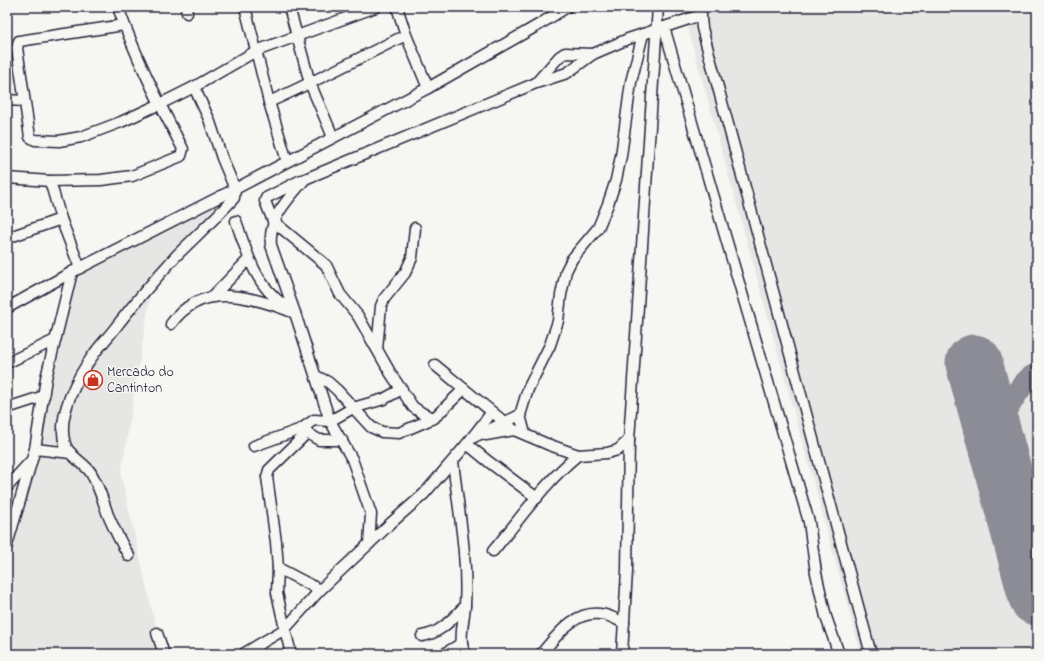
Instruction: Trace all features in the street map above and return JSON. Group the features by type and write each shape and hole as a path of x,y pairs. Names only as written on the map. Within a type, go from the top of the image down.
{"street":[{"path":"7,178 50,181 100,180 132,176 181,156 184,149 160,104 124,25 118,7"},
{"path":"244,7 269,102 287,162"},
{"path":"289,7 310,84 333,137"},
{"path":"124,25 19,41 17,48 30,137 35,140 59,141 81,137 121,122 160,104 256,51 376,7"},
{"path":"397,7 406,35 428,88"},
{"path":"7,308 76,270 428,88 567,7"},
{"path":"622,654 627,571 628,440 660,28 658,7"},
{"path":"434,418 422,414 413,407 391,374 358,316 340,294 326,265 274,221 265,200 266,198 305,179 536,83 567,73 593,54 700,11 702,28 871,654"},
{"path":"660,28 809,522 816,573 826,617 839,654"},
{"path":"525,434 520,415 528,389 550,344 558,321 566,271 572,259 598,228 616,180 621,156 631,82 643,34"},
{"path":"269,102 310,84 362,56 406,35"},
{"path":"536,83 559,57 565,53 593,54"},
{"path":"129,556 112,522 91,473 65,445 63,428 72,394 81,374 94,354 137,300 177,256 234,198 235,189 194,86"},
{"path":"7,100 24,101"},
{"path":"305,179 274,221 270,236 271,245 330,421 352,459 370,514 369,544"},
{"path":"7,545 35,450 46,378 55,340 76,270 50,181"},
{"path":"279,191 289,199"},
{"path":"7,238 61,219"},
{"path":"236,221 249,259 259,279 271,295 295,313"},
{"path":"377,349 381,306 384,299 405,273 412,258 415,228"},
{"path":"212,297 249,259"},
{"path":"171,324 186,306 212,297 234,296 255,300 295,313"},
{"path":"7,363 55,340"},
{"path":"434,365 514,430 547,444 578,455 607,453 618,450 628,440"},
{"path":"316,376 328,382 337,390 371,428 382,432 399,433 434,418 464,389"},
{"path":"291,654 277,594 278,568 267,477 269,470 314,420 330,421 353,408 384,399 402,389"},
{"path":"7,408 44,396"},
{"path":"243,654 285,629 320,590 424,494 453,461 492,412"},
{"path":"470,440 520,415"},
{"path":"470,440 514,430"},
{"path":"254,446 304,431 319,440 342,440"},
{"path":"470,440 489,462 537,498"},
{"path":"35,450 71,453"},
{"path":"493,551 537,498 568,463 578,455"},
{"path":"7,487 32,460"},
{"path":"453,461 464,550 465,606 462,643 465,654"},
{"path":"370,514 387,527"},
{"path":"278,568 320,590"},
{"path":"422,636 437,631 445,626 465,606"},
{"path":"541,654 572,621 585,614 602,614 624,623"},
{"path":"157,633 164,654"},
{"path":"444,654 462,643"}],"shaded area":[{"path":"682,7 1037,7 1037,654 861,654"},
{"name":"Mercado do Cantinton","path":"227,192 234,204 152,285 121,475 162,654 7,654 7,561 11,529 74,283 78,273"}],"taxiway":[{"path":"997,447 1004,416 1010,404 1026,381 1037,374"}],"runway":[{"path":"974,363 1037,597"}],"place":[{"name":"Mercado do Cantinton","path":"93,380"}]}
